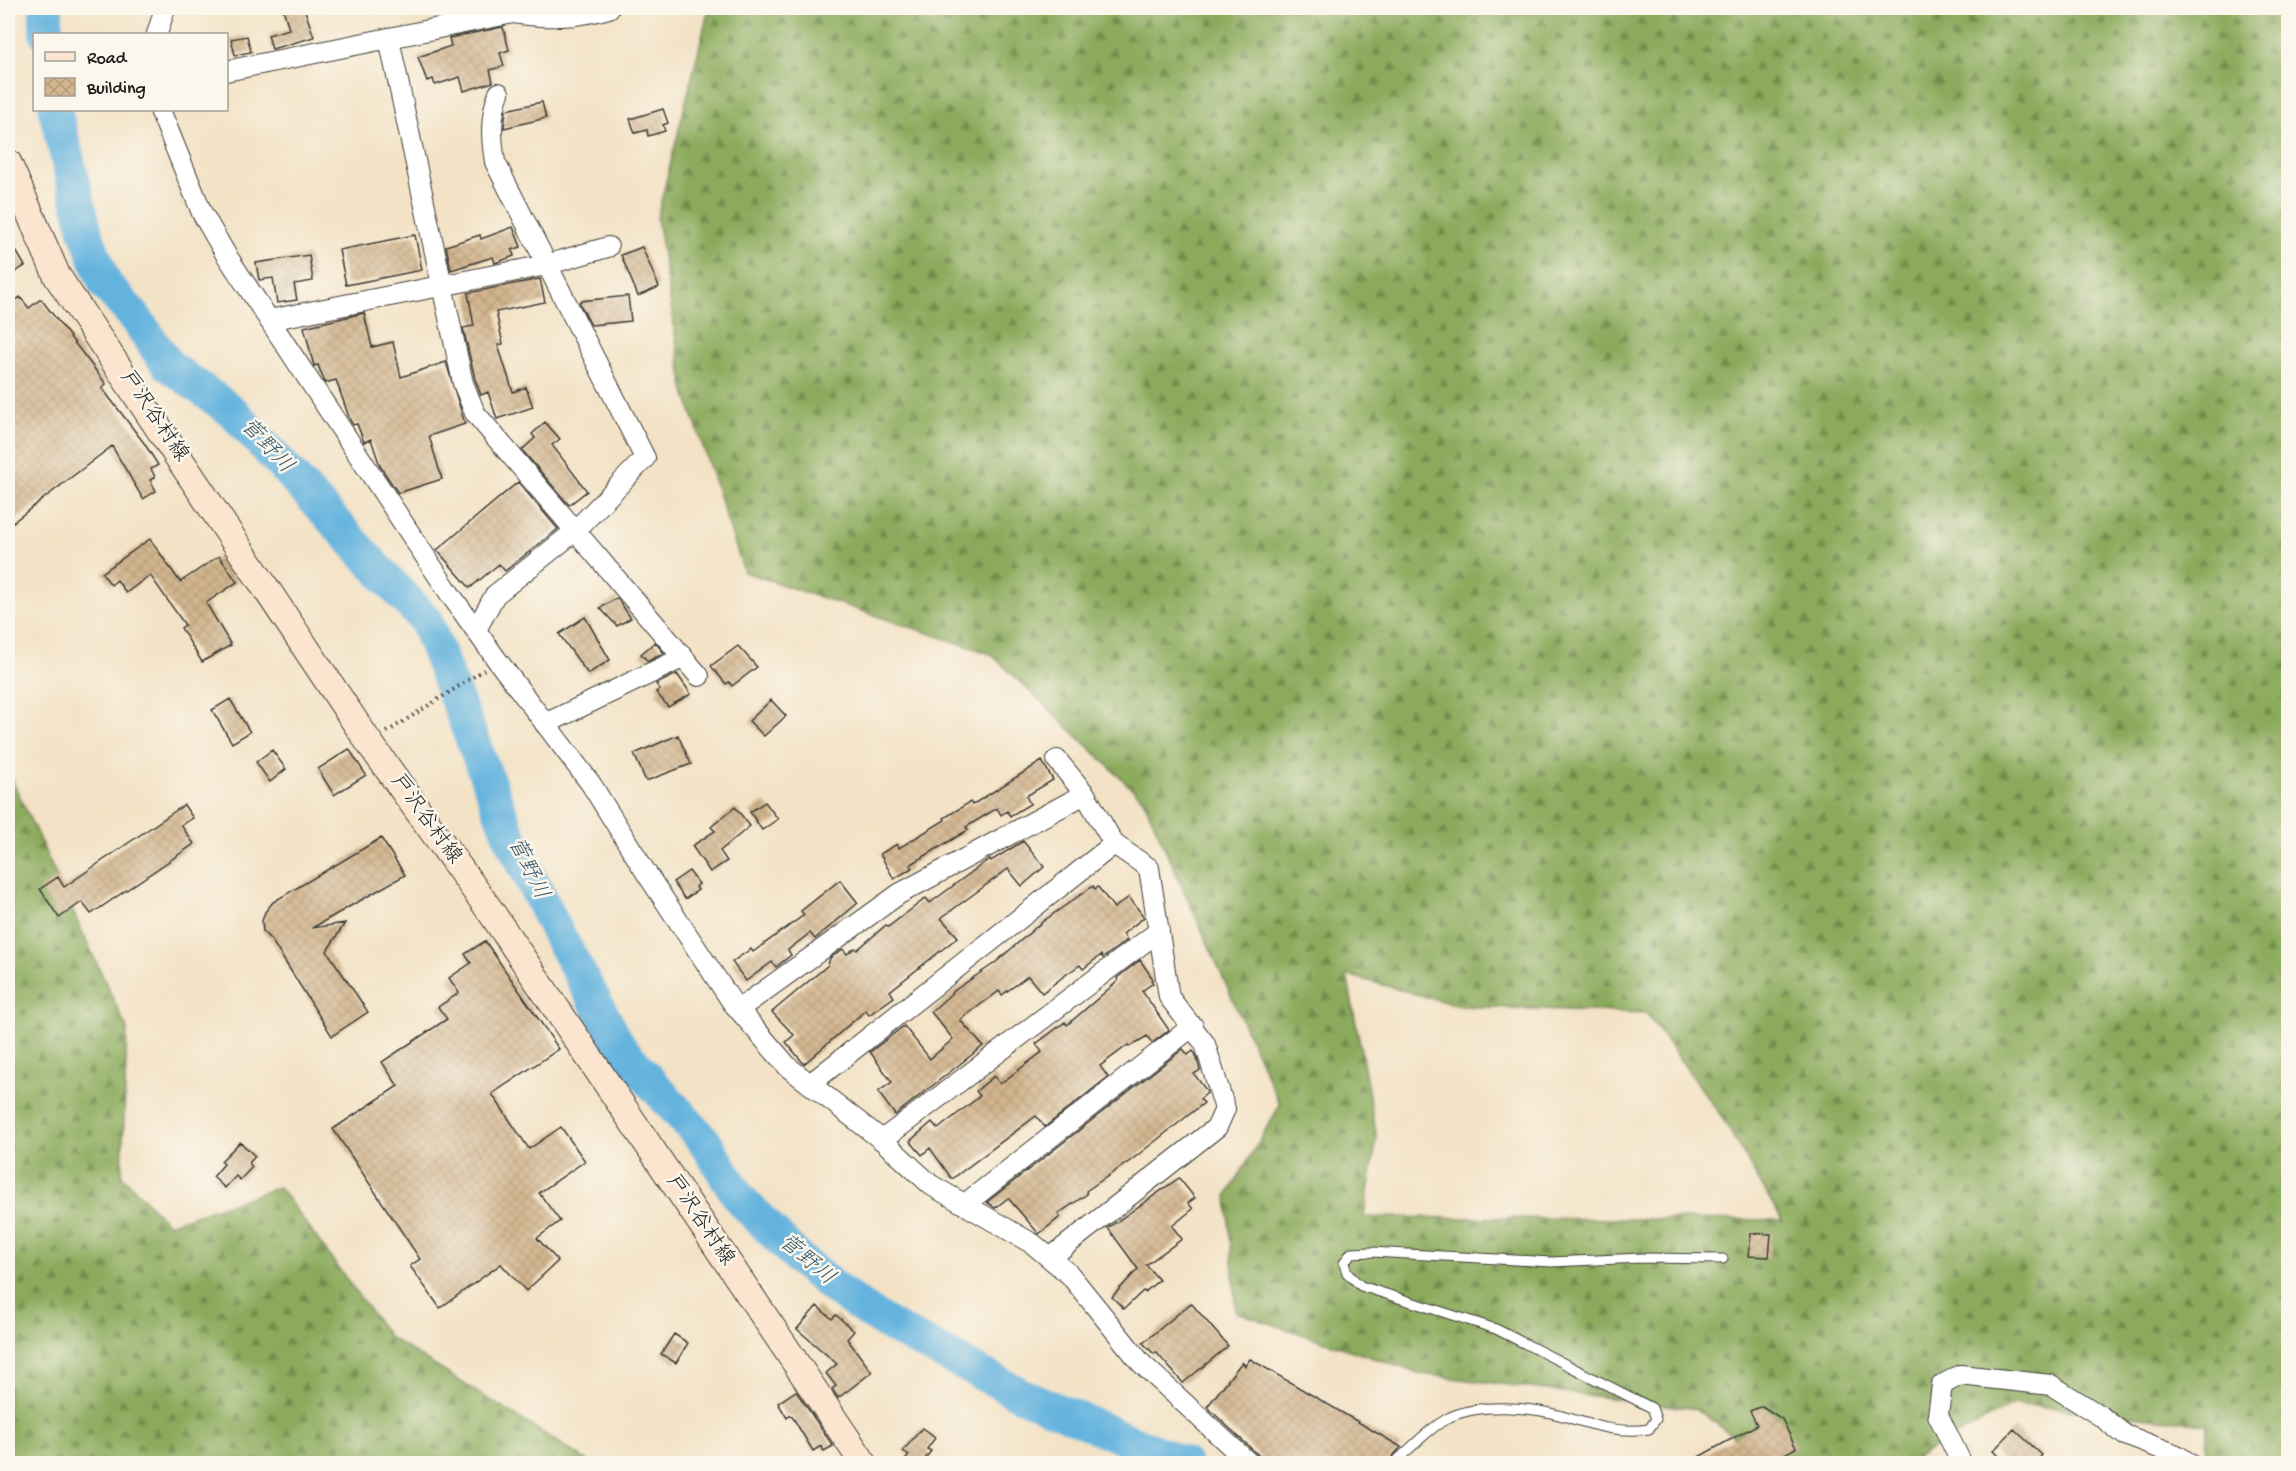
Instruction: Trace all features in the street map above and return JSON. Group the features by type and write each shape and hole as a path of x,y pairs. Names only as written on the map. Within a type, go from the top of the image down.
{"main road":[{"name":"戸沢谷村線","path":"8,163 57,276 368,741 491,912 864,1464"}],"street":[{"path":"157,33 165,8"},
{"path":"228,71 513,13 545,18 584,15 609,8"},
{"path":"389,39 462,383 475,413 699,676"},
{"path":"476,630 495,595 574,532 645,458 495,162 491,126 492,110 499,93"},
{"path":"160,111 202,213 269,320 476,630 591,784 647,874 739,1009 788,1067 882,1140 931,1185 1033,1244 1070,1275 1141,1362 1250,1464"},
{"path":"269,320 546,265 608,248"},
{"path":"545,724 682,658"},
{"path":"1050,1258 1217,1127 1225,1108 1205,1044 1169,997 1149,868 1114,844 1085,794 1057,760"},
{"path":"739,1009 899,894 1085,794"},
{"path":"810,1084 1114,844"},
{"path":"882,1140 1159,931"},
{"path":"965,1204 1193,1026"},
{"path":"1962,1464 1938,1415 1942,1385 1960,1374 2051,1385 2102,1417 2125,1435 2177,1455 2190,1464"}],"lane":[{"path":"1393,1464 1432,1429 1452,1416 1484,1409 1556,1414 1608,1430 1629,1432 1648,1429 1656,1419 1652,1408 1637,1399 1590,1378 1496,1329 1361,1286 1347,1273 1344,1263 1351,1254 1372,1252 1551,1262 1642,1258 1723,1259"}],"path":[{"path":"385,733 474,678"}],"green space":[{"path":"709,8 2288,8 2288,1463 2206,1463 2207,1424 2014,1404 1906,1463 1759,1463 1751,1450 1697,1409 1421,1374 1236,1312 1227,1196 1280,1105 1143,799 991,654 744,572 684,389 657,218","holes":["1347,975 1460,1006 1646,1013 1720,1114 1782,1220 1364,1217 1377,1138"]},
{"path":"8,771 127,1029 122,1176 168,1224 279,1187 389,1337 591,1463 8,1463"}],"building":[{"path":"283,8 304,8 314,37 272,49 268,35 289,29"},
{"path":"503,27 509,50 500,53 504,66 490,70 493,82 464,91 460,77 435,85 433,79 427,81 418,57 451,46 449,38"},
{"path":"247,36 251,52 235,55 231,39"},
{"path":"542,102 546,118 504,128 506,110"},
{"path":"663,109 668,123 663,125 665,131 648,136 647,130 635,133 630,119"},
{"path":"513,227 521,247 512,250 514,256 495,263 493,257 451,270 446,246 480,235 481,239"},
{"path":"415,235 422,270 346,285 339,250"},
{"path":"8,237 25,266 12,274 8,266"},
{"path":"642,247 659,287 638,296 621,255"},
{"path":"309,255 313,281 294,284 297,300 277,303 273,278 259,280 256,263"},
{"path":"540,279 545,302 496,312 503,344 498,345 513,392 526,387 533,407 497,419 488,392 481,395 475,379 463,328 474,326 468,293"},
{"path":"628,296 631,321 591,325 580,304 580,301"},
{"path":"20,297 29,308 41,299 106,384 102,388 158,465 151,469 155,477 150,480 156,491 143,499 112,446 8,526 8,307"},
{"path":"364,313 372,347 393,342 401,377 446,362 465,424 429,436 442,479 398,493 380,466 371,439 364,442 357,424 353,425 350,420 336,380 325,383 318,365 314,366 304,327"},
{"path":"545,422 560,439 552,445 587,491 569,505 522,450 535,438 532,434"},
{"path":"518,482 558,529 505,571 499,564 470,588 437,550"},
{"path":"150,539 180,582 219,556 237,582 206,603 231,645 202,662 181,628 185,625 150,575 126,593 117,580 111,585 102,573"},
{"path":"617,598 631,618 617,626 600,608"},
{"path":"585,617 610,660 588,674 559,634"},
{"path":"655,642 664,653 648,661 641,654"},
{"path":"738,646 757,667 732,686 729,682 726,684 711,666"},
{"path":"677,674 691,694 668,707 656,692 660,689 656,684"},
{"path":"230,699 250,732 232,743 212,710"},
{"path":"771,700 786,716 764,736 749,721"},
{"path":"678,735 691,764 646,781 634,754"},
{"path":"349,749 366,775 334,795 318,769"},
{"path":"272,750 286,769 270,782 256,762"},
{"path":"1042,761 1053,780 1026,796 1030,804 1010,816 1007,811 1001,815 997,808 966,827 968,830 910,865 912,868 894,879 880,854 897,844 899,848 970,802 972,805"},
{"path":"765,802 778,819 762,830 750,812"},
{"path":"184,805 193,818 181,825 194,844 91,914 82,902 59,918 40,889 58,877 64,887"},
{"path":"735,807 750,826 720,851 727,861 710,872 692,846 715,831 711,827"},
{"path":"381,838 405,875 312,928 345,923 327,951 368,1012 332,1036 272,941 263,932 262,921 265,912 273,902"},
{"path":"1023,841 1044,867 1022,886 1008,869 941,918 958,937 890,991 894,997 869,1015 866,1010 804,1064 786,1042 794,1035 772,1012 828,965 830,958 843,949 847,954 855,948 857,950 886,925 888,927 926,898 930,903 985,862 990,859 991,861"},
{"path":"689,871 699,884 696,887 698,890 685,899 673,882"},
{"path":"840,880 858,903 815,939 810,933 788,950 791,955 776,967 772,962 746,981 732,962 751,949 753,952 804,915 801,911"},
{"path":"1093,886 1095,889 1098,887 1114,908 1129,897 1144,917 1123,934 1127,940 1103,958 1101,955 1083,969 1080,965 1042,993 1028,976 1002,995 999,991 960,1020 983,1046 895,1115 878,1092 892,1082 870,1052 904,1026 930,1059 953,1039 931,1012 955,990 995,963 1042,922"},
{"path":"485,941 559,1049 492,1094 529,1149 561,1127 585,1161 539,1193 560,1221 537,1238 558,1261 526,1291 501,1264 440,1308 410,1266 420,1259 333,1129 398,1086 382,1062 447,1019 438,1007 459,993 449,978 471,963 465,954"},
{"path":"1140,960 1153,979 1151,980 1153,983 1142,991 1169,1030 1152,1043 1147,1036 1129,1047 1128,1045 1100,1066 1108,1077 1045,1127 1036,1116 952,1179 930,1148 922,1155 910,1141 932,1122 938,1129 980,1096 976,1091 994,1076 1000,1084 1042,1052 1036,1044 1065,1022 1067,1025 1118,981 1117,978"},
{"path":"1183,1049 1188,1055 1193,1051 1196,1055 1200,1070 1194,1074 1206,1090 1207,1093 1200,1099 1204,1103 1130,1161 1086,1191 1087,1194 1058,1214 1060,1217 1039,1234 1008,1198 995,1208 987,1202"},
{"path":"240,1142 255,1156 249,1163 252,1167 240,1180 236,1176 225,1188 213,1177 224,1164 221,1161"},
{"path":"1179,1178 1195,1198 1188,1203 1193,1209 1172,1226 1182,1239 1146,1265 1159,1280 1124,1309 1112,1297 1138,1269 1108,1228"},
{"path":"1751,1233 1771,1234 1769,1257 1749,1256"},
{"path":"1191,1303 1228,1346 1183,1383 1156,1352 1154,1354 1143,1343"},
{"path":"817,1306 832,1319 836,1315 854,1331 847,1339 872,1372 838,1398 832,1389 836,1386 826,1373 837,1364 797,1329"},
{"path":"674,1334 688,1343 676,1363 661,1354"},
{"path":"1250,1359 1401,1447 1386,1464 1262,1464 1258,1455 1207,1407 1242,1362 1245,1366"},
{"path":"796,1391 833,1446 824,1451 821,1446 813,1451 793,1418 790,1415 787,1418 778,1403"},
{"path":"1762,1406 1782,1419 1796,1448 1765,1464 1686,1464 1757,1425 1750,1411"},
{"path":"922,1428 935,1438 927,1449 931,1451 921,1464 903,1464 909,1455 903,1451"},
{"path":"2014,1429 2042,1455 2034,1464 2006,1464 1993,1451"}],"waterway":[{"name":"菅野川","path":"46,8 46,33"},
{"name":"菅野川","path":"55,111 86,233 105,284 134,316 168,365 233,412 426,621 510,837 559,936 621,1049 705,1142 740,1199 799,1259 838,1291 887,1324 1022,1395 1184,1464"}]}
